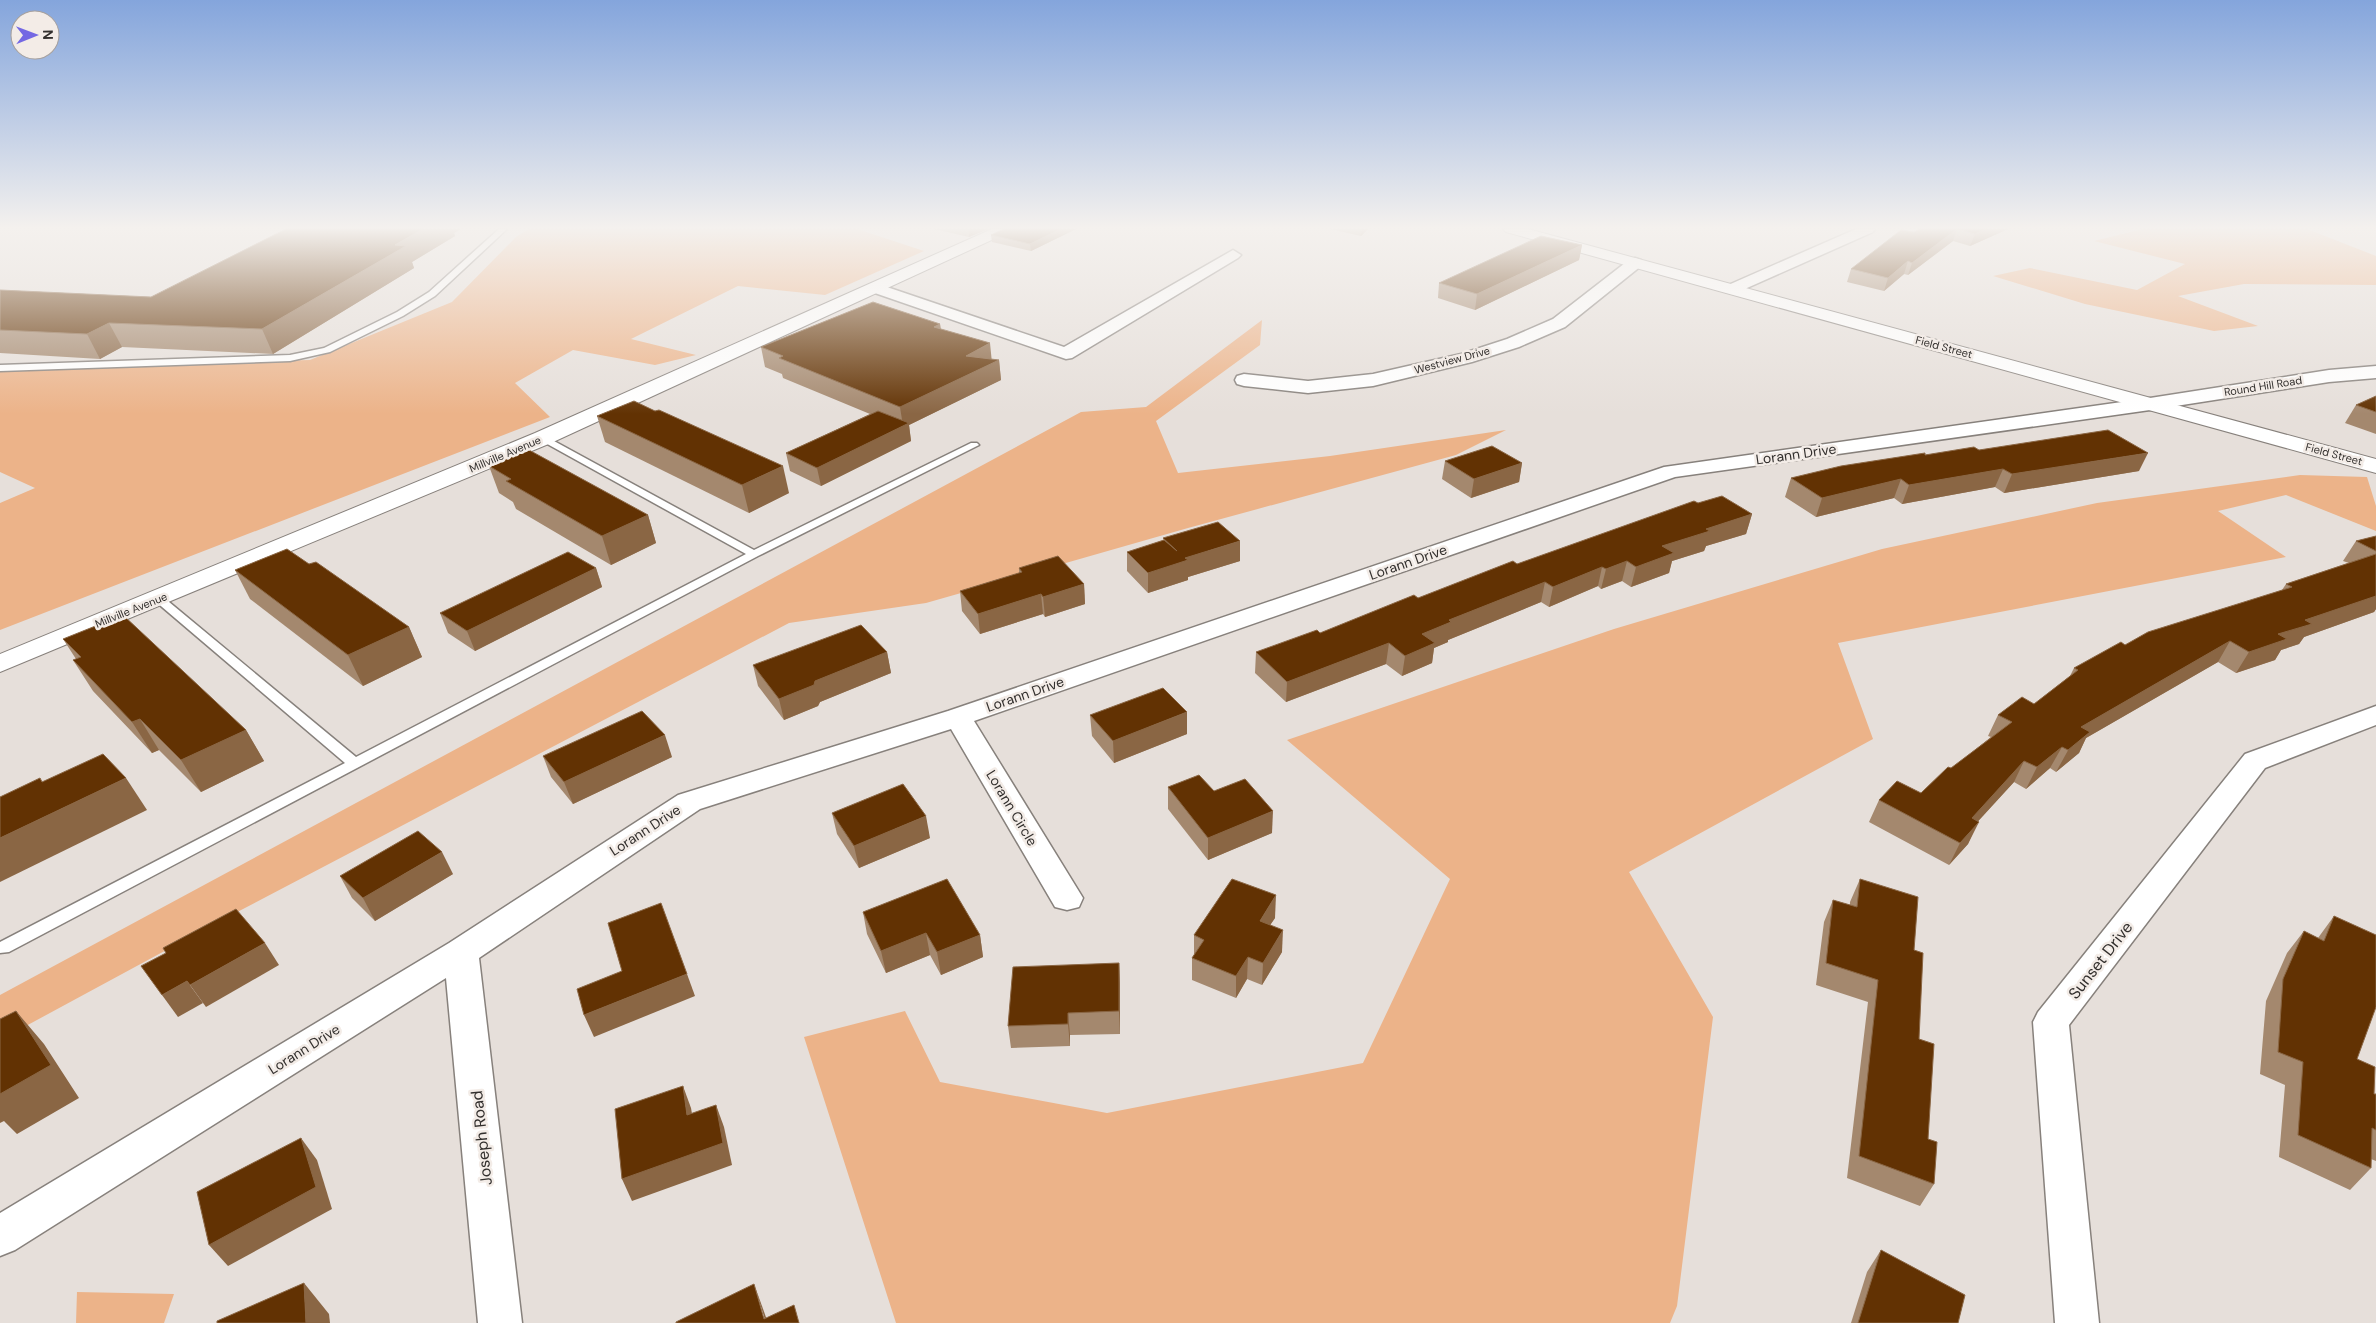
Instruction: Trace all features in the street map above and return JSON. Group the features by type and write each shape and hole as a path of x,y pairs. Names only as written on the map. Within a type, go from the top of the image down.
{"street":[{"name":"Millville Avenue","path":"0,664 543,438 869,291"},
{"path":"883,291 1066,354 1173,291"},
{"name":"Westview Drive","path":"1244,380 1308,387 1372,380 1466,358 1513,343 1559,323 1600,291"},
{"name":"Field Street","path":"1742,291 2376,466"},
{"name":"Round Hill Road","path":"2150,404 2329,376 2376,372"},
{"name":"Lorann Drive","path":"0,1236 461,952 688,802 958,717 1671,471 2150,404"},
{"name":"Sunset Drive","path":"2078,1323 2051,1022 2255,761 2376,715"},
{"name":"Lorann Circle","path":"958,717 1067,898"},
{"name":"Joseph Road","path":"461,952 500,1323"}],"lane":[{"path":"0,368 290,358 327,350 400,314 436,291"},
{"path":"543,438 754,554"},
{"path":"3,948 754,554 974,445"},
{"path":"159,599 354,763"}],"shaded area":[{"path":"463,291 728,291 631,339 696,355 655,365 573,350 515,383 550,417 0,630 0,503 35,488 0,472 0,368 310,360 452,302"},
{"path":"784,291 835,291 825,295"},
{"path":"2041,291 2207,291 2178,296 2258,326 2214,331 2085,304"},
{"path":"1262,320 1260,345 1156,421 1178,473 1330,456 1506,430 1456,455 1188,528 926,603 789,623 220,921 0,1040 0,995 1081,412 1146,407"},
{"path":"2300,475 2367,477 2376,506 2376,531 2286,495 2218,511 2286,557 1838,643 1873,739 1629,872 1713,1017 1677,1306 1670,1323 896,1323 804,1037 905,1011 940,1082 1107,1113 1363,1063 1450,879 1287,740 1614,629 1882,549 2097,503"},
{"path":"77,1292 174,1294 164,1323 76,1323"}],"building":[{"path":"0,291 151,297 163,291 328,291 262,329 109,323 87,334 0,330"},
{"path":"1466,291 1484,291 1477,294"},
{"path":"873,302 940,324 934,327 990,343 966,356 999,360 900,407 779,358 783,356 761,347"},
{"path":"2376,396 2376,412 2356,405"},
{"path":"634,401 655,411 659,410 783,466 742,485 597,416"},
{"path":"878,411 909,423 817,468 786,453"},
{"path":"2108,430 2148,453 2012,474 2003,469 1909,485 1901,479 1822,498 1791,478 1841,466 1925,453 1925,455 1974,447 1979,450"},
{"path":"1492,446 1522,463 1474,479 1445,461"},
{"path":"529,450 648,515 602,536 506,481 511,479 489,466"},
{"path":"1722,496 1752,514 1706,529 1710,531 1662,546 1674,553 1636,567 1627,561 1606,569 1602,567 1553,587 1545,582 1449,620 1451,622 1422,634 1435,643 1405,656 1389,643 1287,682 1256,652 1317,630 1320,633 1414,595 1418,598 1513,561 1517,564 1694,501 1698,503"},
{"path":"1218,522 1240,541 1185,558 1188,560 1148,573 1127,552 1164,540 1177,551 1163,538"},
{"path":"2376,536 2376,551 2356,541"},
{"path":"287,549 309,564 316,562 409,627 348,655 235,570"},
{"path":"568,552 596,568 467,631 440,613"},
{"path":"2376,554 2376,596 2305,620 2312,624 2278,634 2287,639 2249,652 2230,641 2081,727 2090,732 2068,750 2062,747 2037,767 2024,761 1972,818 1979,822 1960,843 1879,800 1897,781 1921,793 1948,767 1951,768 2012,722 1998,715 2022,697 2034,704 2078,670 2074,668 2121,642 2125,645 2148,632 2292,587 2286,584"},
{"path":"1058,556 1084,584 1043,597 1041,594 978,614 960,591 1022,572 1019,568"},
{"path":"123,615 246,730 181,760 140,719 132,722 73,660 81,657 63,639"},
{"path":"861,625 887,652 815,681 814,685 779,699 753,665"},
{"path":"1163,688 1187,712 1113,741 1090,715"},
{"path":"642,711 665,735 564,782 543,756"},
{"path":"103,754 126,778 0,838 0,797 40,778 42,782"},
{"path":"1199,775 1214,791 1245,779 1273,811 1208,838 1168,787"},
{"path":"903,784 926,816 854,846 832,813"},
{"path":"418,831 442,852 363,898 340,876"},
{"path":"947,879 980,935 937,952 926,933 881,951 863,912"},
{"path":"1232,879 1276,895 1260,921 1283,930 1263,963 1248,957 1236,976 1192,958 1204,940 1194,935"},
{"path":"1860,879 1918,897 1914,950 1923,953 1919,1039 1934,1044 1928,1139 1937,1142 1934,1184 1859,1156 1878,980 1826,963 1833,900 1857,907"},
{"path":"661,903 687,974 584,1015 577,989 622,971 608,923"},
{"path":"236,909 265,943 190,985 187,981 162,995 141,966 166,953 163,948"},
{"path":"2334,916 2376,935 2376,1007 2357,1059 2375,1067 2376,1130 2372,1128 2371,1168 2298,1135 2303,1062 2278,1052 2283,979 2304,931 2324,941"},
{"path":"1119,963 1119,1011 1068,1013 1068,1024 1008,1026 1013,967"},
{"path":"16,1011 51,1065 0,1094 0,1019"},
{"path":"683,1086 687,1115 716,1105 723,1143 622,1179 615,1109"},
{"path":"301,1138 316,1187 209,1245 197,1192"},
{"path":"1881,1250 1965,1295 1958,1323 1858,1323"},
{"path":"304,1283 306,1323 217,1323 217,1321"},
{"path":"754,1284 764,1319 794,1305 799,1323 676,1323 676,1322"}]}
